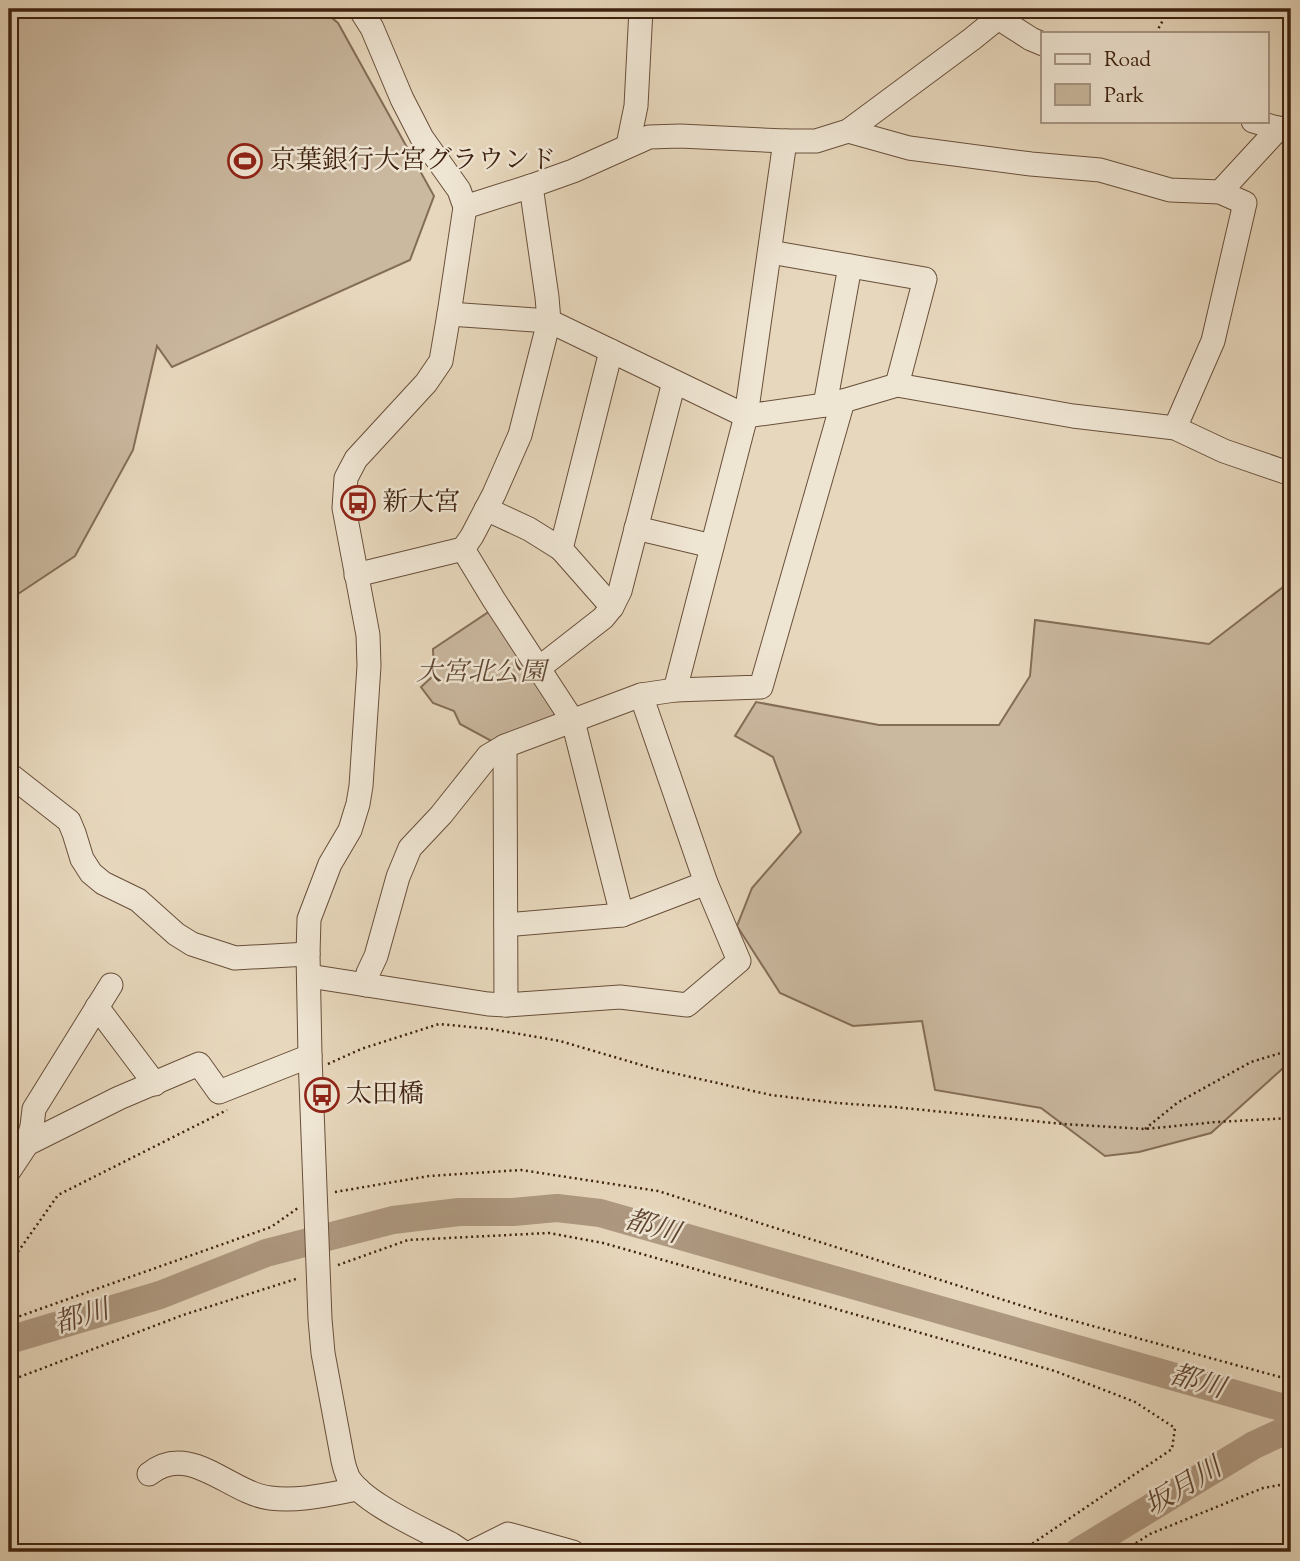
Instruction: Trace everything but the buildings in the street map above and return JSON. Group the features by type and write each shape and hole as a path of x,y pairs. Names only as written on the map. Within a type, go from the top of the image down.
{"street":[{"path":"360,9 372,27 402,99 422,138 459,190 465,207 441,361 426,383 356,459 346,478 344,508 368,635 369,656 358,804 350,830 330,864 309,919 310,1064 323,1353 348,1477 370,1500 463,1552"},
{"path":"628,145 636,106 641,9"},
{"path":"465,207 573,171 649,137 816,141 848,131 972,39 995,12 1031,39 1041,43"},
{"path":"1257,122 1285,130"},
{"path":"1220,192 1285,130"},
{"path":"848,131 909,148 1100,170 1170,190 1220,192 1245,203 1213,341 1175,428"},
{"path":"676,690 746,416 785,141"},
{"path":"356,575 463,549 486,509 520,435 549,321 531,186"},
{"path":"769,252 925,279 897,385"},
{"path":"366,985 398,877 410,848 441,815 488,756 505,746 641,695 676,690 761,687 834,403 850,266"},
{"path":"449,314 549,321 746,416 834,403 897,385 1073,416 1175,428 1224,451 1291,474"},
{"path":"561,549 611,351"},
{"path":"539,668 603,618 620,591 674,382"},
{"path":"486,509 529,529 561,549 612,607"},
{"path":"636,528 712,546"},
{"path":"463,549 573,721 622,915"},
{"path":"9,774 69,821 82,859 90,873 103,883 138,900 176,934 192,944 235,958 308,965 366,985 488,1004 620,997 687,1005 739,961 706,883 641,695"},
{"path":"505,746 506,1005"},
{"path":"506,925 622,915 706,883"},
{"path":"9,1171 27,1144 34,1109 111,985"},
{"path":"97,1007 155,1084"},
{"path":"27,1144 119,1098 199,1064 219,1092 310,1064"},
{"path":"149,1474 159,1466 174,1462 188,1464 211,1472 244,1490 269,1498 289,1499 358,1489"},
{"path":"472,1552 508,1534 573,1552"}],"path":[{"path":"1157,32 1169,9"},
{"path":"310,1064 439,1024 491,1029 560,1041 655,1069 772,1095 837,1103 1145,1129 1291,1118"},
{"path":"1145,1129 1177,1103 1251,1062 1291,1050"},
{"path":"9,1272 15,1256 58,1195 229,1110"},
{"path":"9,1321 271,1227 316,1195 429,1176 521,1170 657,1191 1045,1313 1291,1380"},
{"path":"9,1381 183,1315 408,1240 549,1233 603,1243 1055,1371 1135,1402 1175,1428 1172,1449 1020,1552"},
{"path":"1122,1552 1150,1534 1263,1488 1291,1483"}],"green space":[{"name":"京葉銀行大宮グラウンド","path":"9,9 321,9 338,23 434,196 410,260 172,367 157,346 133,450 75,556 9,600"},
{"path":"1291,581 1291,1061 1211,1133 1139,1152 1105,1156 1041,1108 935,1090 922,1021 853,1026 780,993 737,926 752,888 801,832 773,757 735,736 756,702 879,725 999,725 1030,676 1035,620 1209,644"},
{"name":"大宮北公園","path":"493,609 557,705 553,719 495,743 460,724 454,711 433,703 421,687 434,675 433,649"}],"waterway":[{"name":"都川","path":"9,1340 160,1295 266,1253 393,1220 459,1212 513,1212 557,1208 600,1213 1291,1410"},
{"name":"坂月川","path":"1078,1552 1254,1445 1291,1428"}],"place":[{"name":"京葉銀行大宮グラウンド","path":"245,161"},
{"name":"新大宮","path":"358,503"},
{"name":"太田橋","path":"322,1095"}]}
